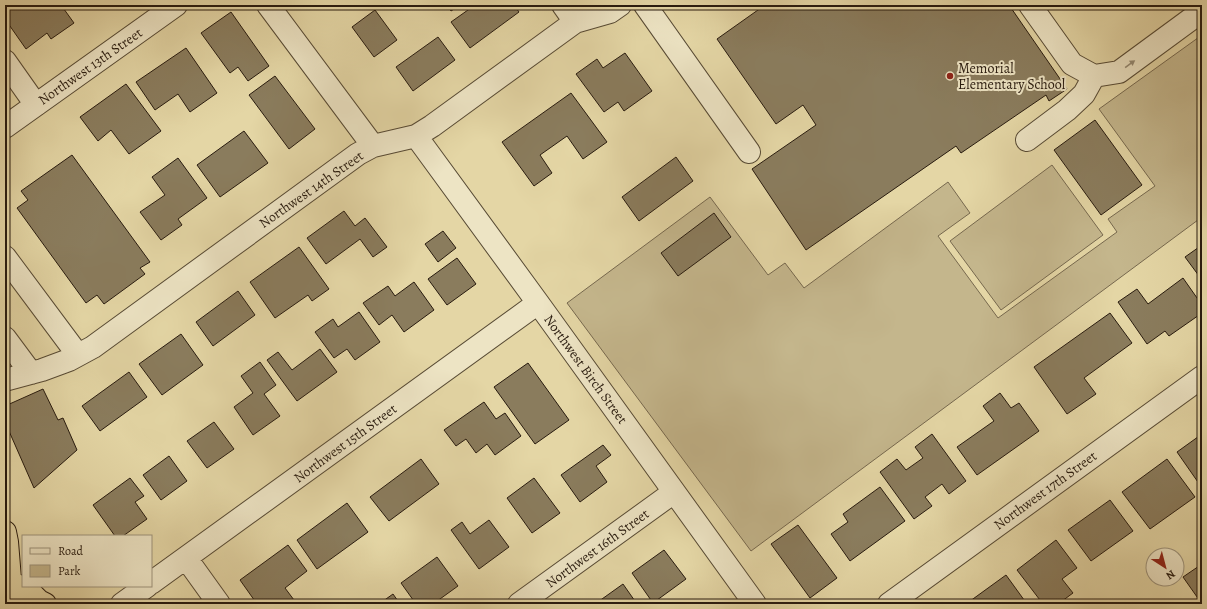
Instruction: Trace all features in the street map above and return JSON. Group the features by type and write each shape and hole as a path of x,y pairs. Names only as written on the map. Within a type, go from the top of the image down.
{"highway":[{"path":"5,532 19,581 12,604"},
{"path":"25,587 39,601 45,604"}],"street":[{"name":"Northwest 13th Street","path":"5,127 176,5"},
{"path":"268,5 373,146"},
{"name":"Northwest 14th Street","path":"5,380 68,360 93,347 358,154 373,146 416,136 439,121 569,14 610,12 620,5"},
{"path":"645,5 749,152"},
{"path":"1030,5 1072,64 1094,76 1119,72 1202,11"},
{"path":"5,61 36,105"},
{"path":"1027,140 1068,110 1084,94 1094,76"},
{"name":"Northwest Birch Street","path":"416,136 755,604"},
{"path":"5,257 78,355"},
{"name":"Northwest 15th Street","path":"152,582 538,303"},
{"path":"5,338 31,373"},
{"name":"Northwest 17th Street","path":"888,604 1202,377"},
{"name":"Northwest 16th Street","path":"519,604 674,492"},
{"path":"186,558 219,604"}],"green space":[{"path":"1202,35 1202,217 751,551 567,303 710,197 768,275 785,263 804,288 948,182 970,213 938,236 998,318 1117,232 1108,219 1155,186 1099,109"},
{"path":"1052,165 1103,235 1001,310 950,241"}],"building":[{"path":"5,5 61,5 74,23 51,39 47,33 26,49 5,19"},
{"path":"447,5 460,5 451,11"},
{"path":"475,5 514,5 519,12 470,48 451,22"},
{"path":"765,5 1009,5 1067,89 1049,101 1046,95 961,153 956,146 806,250 752,169 816,125 803,105 776,124 717,39"},
{"path":"375,10 397,40 374,57 352,27"},
{"path":"231,12 269,66 248,81 238,67 230,73 201,33"},
{"path":"438,37 455,60 413,91 396,67"},
{"path":"186,48 217,93 190,112 178,94 155,110 136,82"},
{"path":"625,53 652,91 624,111 618,102 604,112 576,74 597,59 603,68"},
{"path":"275,76 315,129 289,149 249,95"},
{"path":"126,84 161,131 129,154 111,130 98,141 80,117"},
{"path":"571,93 607,142 583,159 567,136 540,155 552,173 534,186 502,142"},
{"path":"1095,120 1142,185 1101,215 1054,150"},
{"path":"244,131 268,163 220,197 197,165"},
{"path":"72,155 150,262 140,268 145,274 104,304 97,295 86,303 17,208 28,200 21,191"},
{"path":"676,157 693,181 639,221 622,197"},
{"path":"178,158 207,198 178,219 182,225 161,240 140,212 165,195 152,177"},
{"path":"344,211 355,226 365,218 387,247 373,257 360,239 326,264 307,238"},
{"path":"714,213 731,237 678,276 661,253"},
{"path":"443,231 456,248 438,262 425,244"},
{"path":"1202,245 1202,280 1185,257"},
{"path":"299,247 329,289 312,301 308,295 275,318 250,282"},
{"path":"457,258 476,284 447,305 428,279"},
{"path":"1183,278 1202,305 1202,313 1169,336 1165,331 1147,344 1118,302 1137,289 1148,304"},
{"path":"414,282 434,310 404,332 392,315 379,325 363,303 388,286 395,296"},
{"path":"238,291 255,315 213,346 196,322"},
{"path":"359,312 380,342 355,360 347,349 334,358 315,332 333,319 338,327"},
{"path":"1110,313 1132,343 1084,378 1096,394 1067,414 1034,367"},
{"path":"181,334 203,365 162,395 139,364"},
{"path":"320,349 337,372 297,401 267,360 278,352 292,370"},
{"path":"260,362 276,385 264,394 280,416 253,435 234,407 253,393 241,376"},
{"path":"528,363 569,420 535,444 494,387"},
{"path":"129,372 147,397 100,431 82,406"},
{"path":"43,389 58,420 63,418 77,450 34,488 5,422 5,406"},
{"path":"1000,393 1011,408 1019,403 1039,431 977,475 957,447 994,421 983,406"},
{"path":"484,402 496,419 505,413 521,436 495,455 487,444 476,453 466,439 456,446 444,430"},
{"path":"214,422 234,449 207,468 187,441"},
{"path":"932,434 966,481 949,494 942,484 925,497 932,506 914,519 880,472 897,459 906,470 923,458 915,447"},
{"path":"1202,434 1202,484 1200,485 1177,452"},
{"path":"603,445 611,455 596,466 607,482 580,502 561,475"},
{"path":"169,456 187,481 161,500 143,475"},
{"path":"421,459 439,484 389,521 370,497"},
{"path":"1167,459 1195,497 1150,529 1122,492"},
{"path":"130,478 144,496 135,502 147,519 124,535 114,535 93,505"},
{"path":"534,478 560,513 532,533 507,498"},
{"path":"880,487 905,521 850,561 831,534 848,522 843,514"},
{"path":"1110,500 1133,531 1091,561 1068,530"},
{"path":"347,503 368,532 317,569 297,540"},
{"path":"489,520 509,547 479,569 451,530 462,522 470,534"},
{"path":"798,525 837,578 810,598 771,544"},
{"path":"1056,540 1077,568 1062,579 1073,593 1058,604 1043,604 1017,570"},
{"path":"288,545 307,571 285,588 297,604 257,604 240,580"},
{"path":"664,550 686,579 653,603 632,573"},
{"path":"437,557 458,586 433,604 416,604 401,583"},
{"path":"1202,564 1202,604 1185,580 1185,576"},
{"path":"1006,575 1027,604 966,604"},
{"path":"623,584 637,604 595,604"},
{"path":"393,594 400,604 379,604"}],"place":[{"name":"Memorial Elementary School","path":"950,76"}]}
